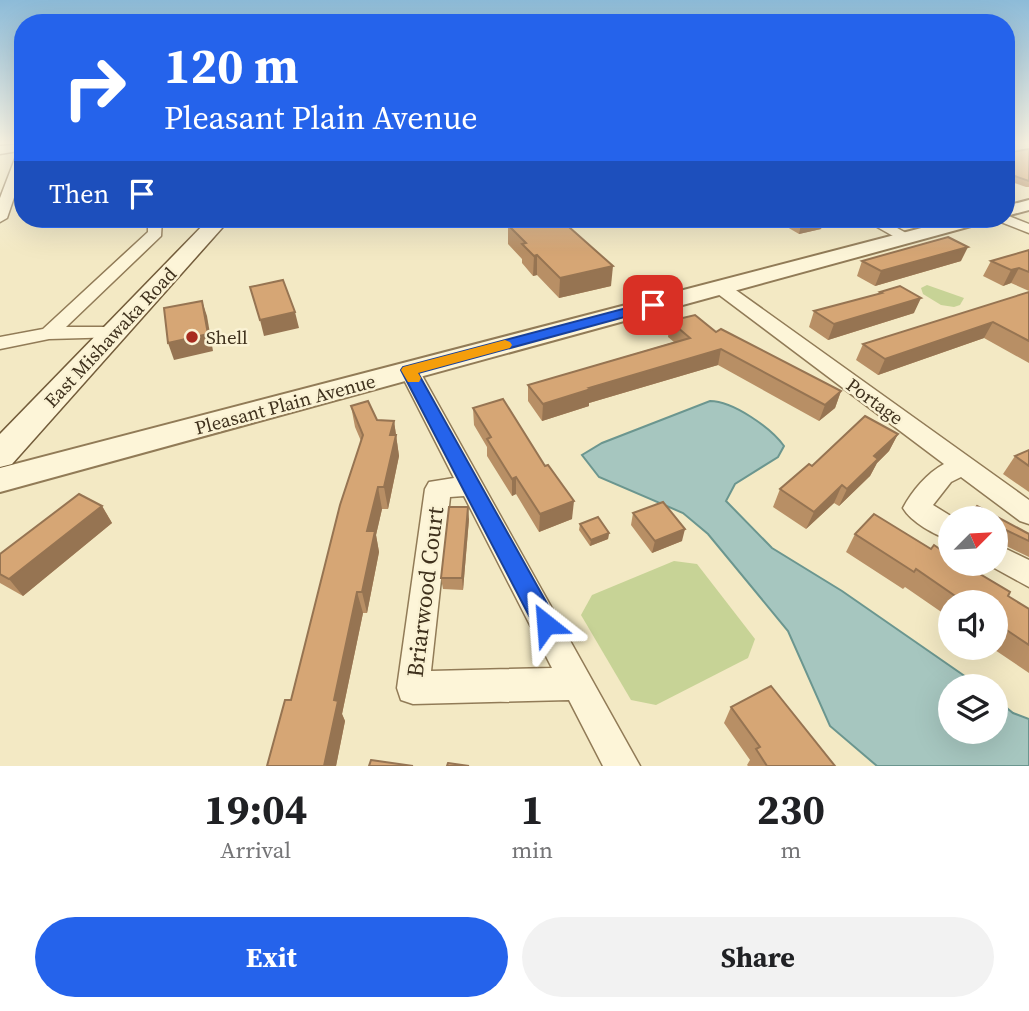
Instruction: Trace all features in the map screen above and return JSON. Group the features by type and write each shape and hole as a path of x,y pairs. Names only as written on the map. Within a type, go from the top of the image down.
{"main road":[{"name":"East Mishawaka Road","path":"0,455 212,228"}],"street":[{"path":"0,218 13,180"},
{"path":"49,333 156,233 156,228"},
{"path":"888,228 907,238"},
{"name":"Pleasant Plain Avenue","path":"0,480 943,228"},
{"name":"Portage","path":"720,287 1029,514"},
{"path":"0,343 49,333 114,333"},
{"path":"409,370 622,766"},
{"path":"938,522 916,509 942,476 963,466"},
{"name":"Briarwood Court","path":"472,486 438,489 413,688 578,684"},
{"path":"1008,562 1029,575"}],"green space":[{"path":"927,285 964,298 960,305 954,307 941,305 923,294 921,288"},
{"path":"674,561 697,564 755,639 748,658 656,705 631,700 581,615 592,595"}],"water":[{"path":"710,401 740,410 770,431 784,446 778,457 735,484 726,501 772,548 842,591 962,674 938,674 938,744 1008,744 1008,709 1029,719 1029,766 877,766 830,726 788,631 708,534 683,513 599,477 582,455 602,443"}],"building":[{"path":"511,228 570,228 613,266 560,278 522,244 526,243"},
{"path":"948,237 968,247 881,271 862,261"},
{"path":"1029,250 1029,272 1019,268 1011,270 991,261"},
{"path":"283,280 295,312 260,320 250,287"},
{"path":"900,286 921,298 834,324 814,311 882,293 880,292"},
{"path":"1029,292 1029,341 993,322 885,359 863,344"},
{"path":"202,301 208,334 168,343 164,308"},
{"path":"695,315 716,332 721,329 841,391 825,405 721,349 543,404 528,385 690,338 670,321"},
{"path":"503,399 545,466 548,465 574,501 540,514 516,477 512,479 487,439 491,437 473,408"},
{"path":"368,401 377,420 394,421 390,435 396,435 384,487 378,487 367,531 375,531 362,592 357,592 334,700 338,701 324,766 267,766 285,700 291,700 340,505 363,435 351,406"},
{"path":"865,416 898,434 874,456 878,459 847,489 842,485 814,512 780,489 809,464 812,466"},
{"path":"1029,450 1029,466 1015,456"},
{"path":"79,494 102,506 9,579 0,574 0,554"},
{"path":"663,502 685,529 655,541 633,513"},
{"path":"449,507 468,507 462,578 441,578"},
{"path":"874,514 931,549 934,545 938,548 938,576 983,576 1007,590 947,590 855,534"},
{"path":"598,517 609,533 591,540 580,524"},
{"path":"1008,523 1029,534 1029,541 1008,531"},
{"path":"1008,596 1029,609 1029,645 1008,631"},
{"path":"771,686 835,766 767,766 756,749 760,747 731,707"},
{"path":"371,760 413,766 369,766"},
{"path":"448,763 469,766 447,766"}],"slow traffic":[{"path":"413,378 409,370 505,345"}],"place":[{"name":"Shell","path":"192,337"}],"route":[{"path":"546,624 409,370 653,305"}]}
